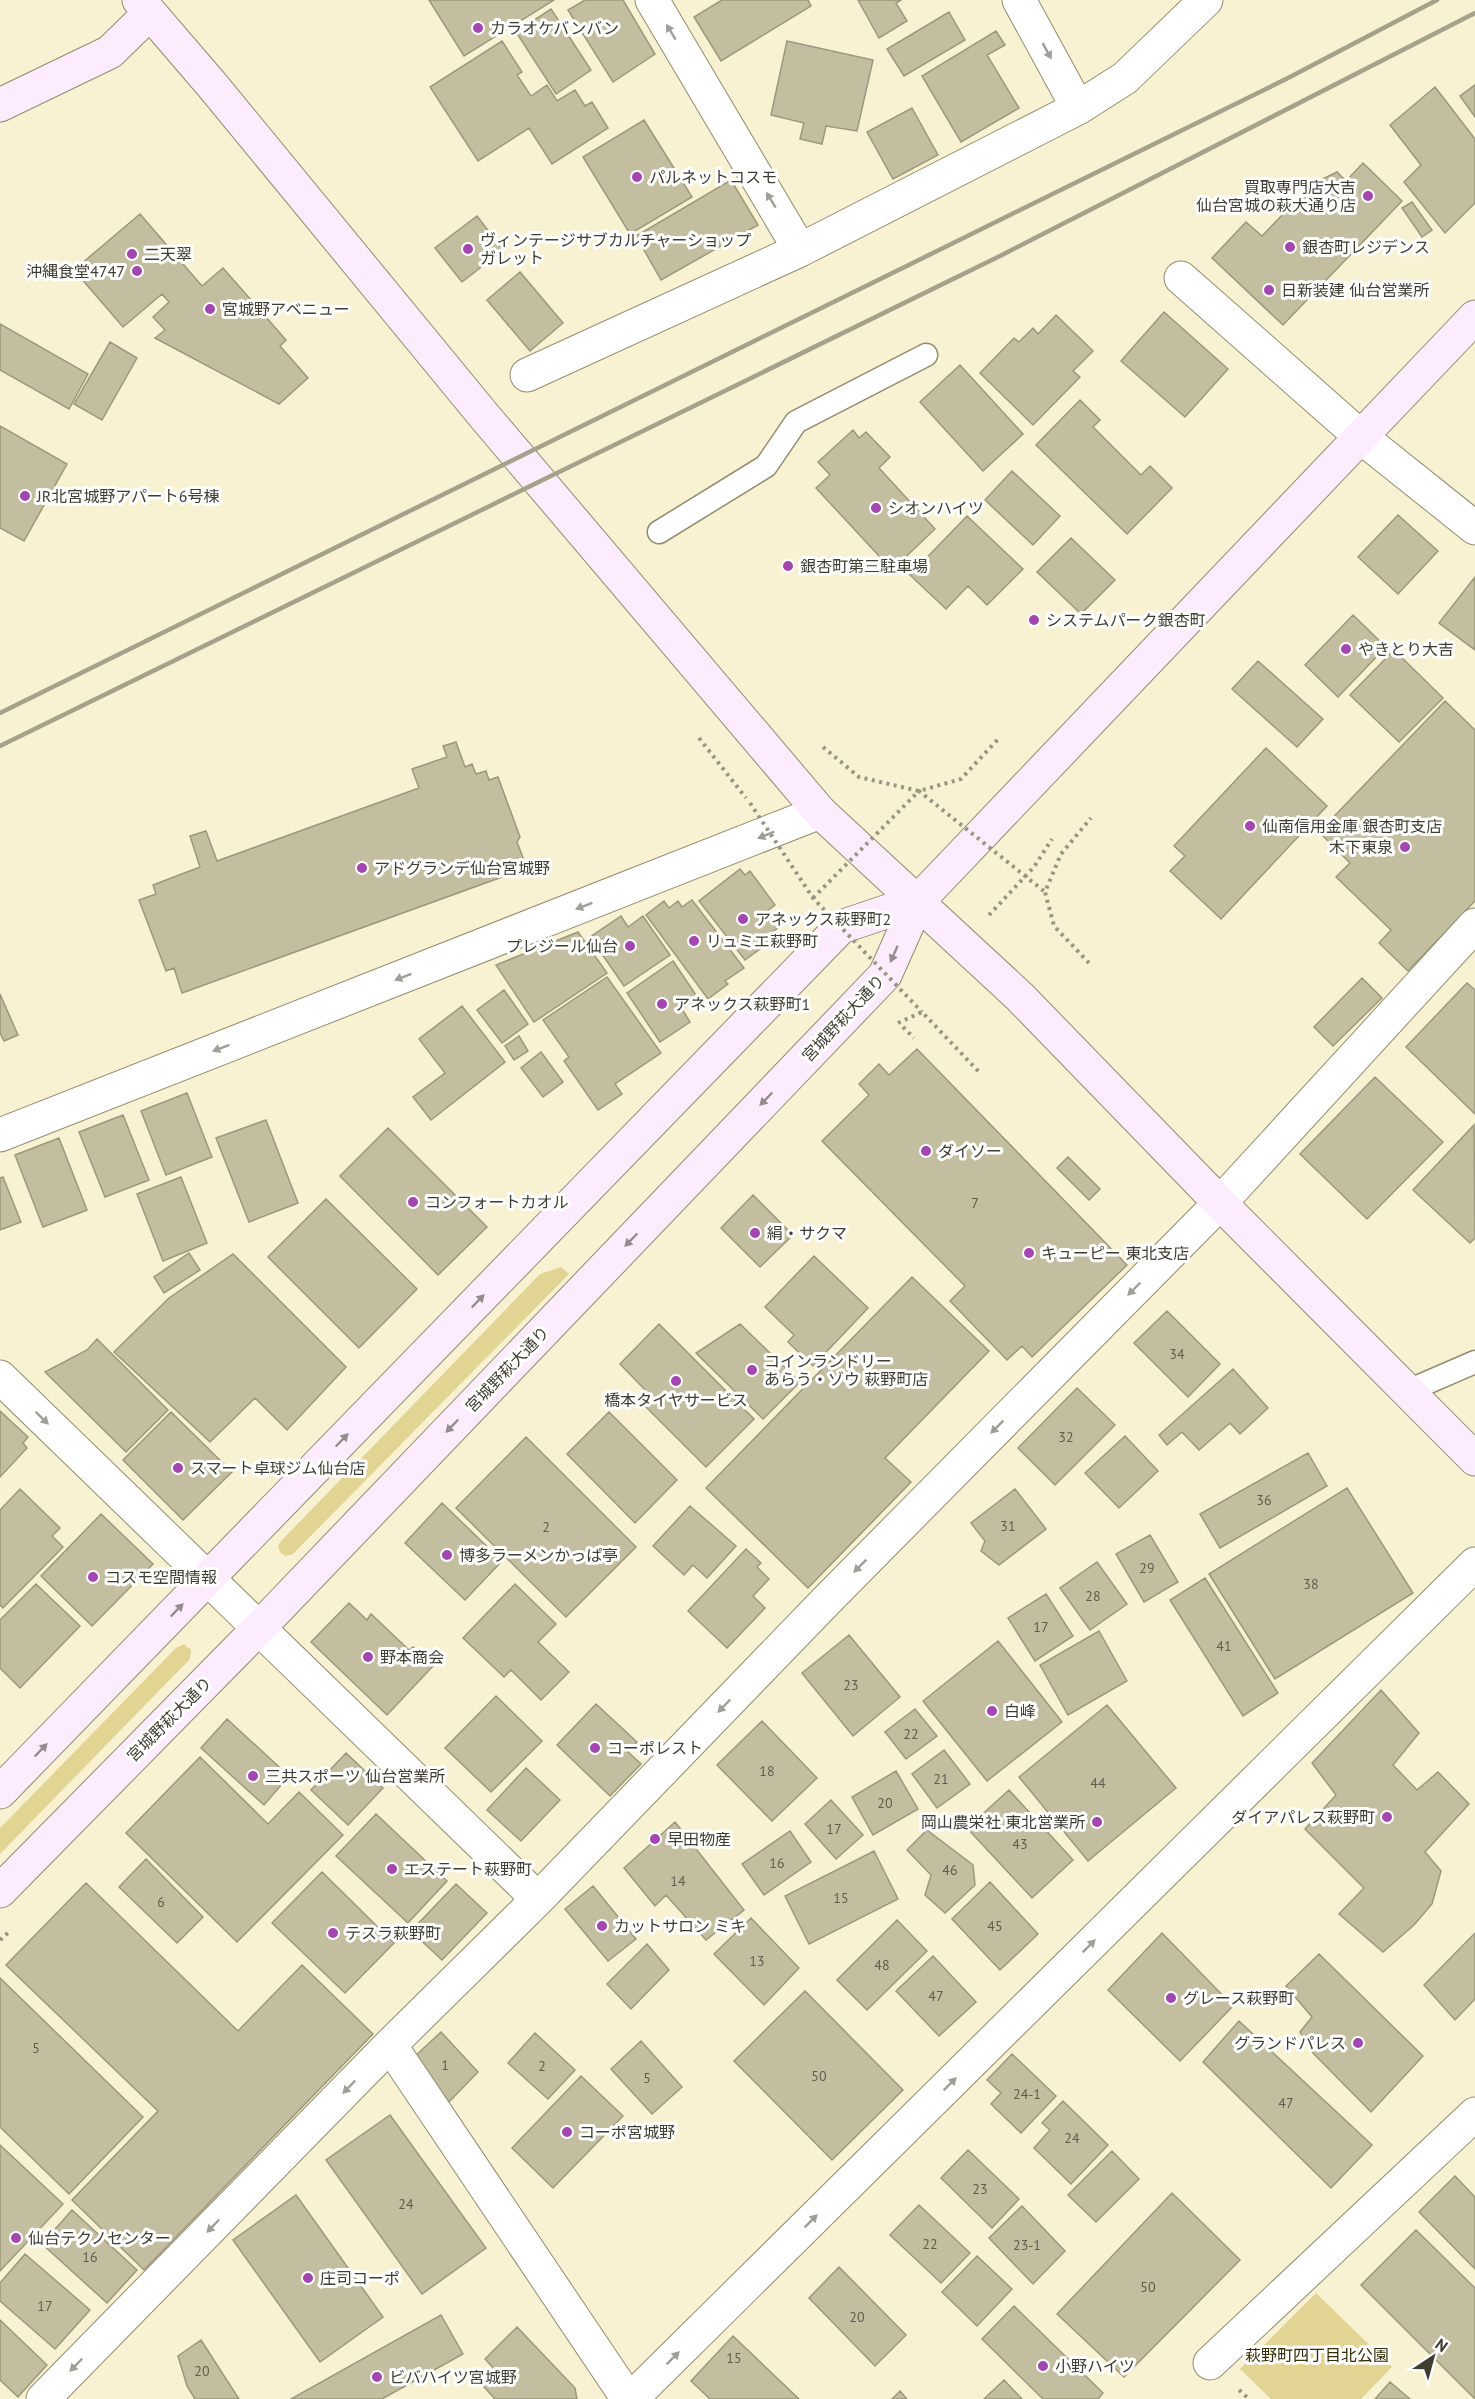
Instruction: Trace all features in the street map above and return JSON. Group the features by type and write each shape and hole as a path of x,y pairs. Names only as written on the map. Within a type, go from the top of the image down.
{"street":[{"path":"652,0 800,250"},
{"path":"1019,0 1078,108"},
{"path":"527,375 800,250 1078,108 1125,78 1206,0"},
{"path":"0,105 110,52 144,7 219,94 485,417 820,812 1020,997 1220,1203 1475,1458"},
{"path":"1180,278 1361,437 1475,528"},
{"path":"0,1792 841,927 918,901 1475,317"},
{"path":"0,1135 820,812"},
{"name":"宮城野萩大通り","path":"0,1891 259,1628 885,975 918,901"},
{"path":"43,2399 390,2045 538,1899 838,1588 1220,1203 1471,938"},
{"path":"0,1377 538,1899"},
{"path":"390,2045 630,2399 1475,1564"},
{"path":"1210,2363 1475,2114"}],"lane":[{"path":"659,532 766,466 796,422 926,355"},
{"path":"1408,1391 1475,1362"}],"path":[{"path":"813,898 919,791 961,779 1000,737"},
{"path":"699,738 750,803 813,898 980,1073"},
{"path":"823,747 859,777 919,791 1045,892"},
{"path":"1089,963 1054,926 1045,892 1060,854 1091,818"},
{"path":"903,1027 914,1038"}],"green space":[{"path":"561,1267 569,1274 293,1554 285,1556 280,1552 278,1546 281,1541 540,1274"},
{"path":"184,1644 191,1650 190,1659 0,1854 0,1828 176,1648"},
{"name":"萩野町四丁目北公園","path":"1316,2293 1392,2367 1361,2399 1271,2399 1240,2369"}],"building":[{"name":"カラオケバンバン","path":"429,0 554,0 464,56"},
{"path":"585,0 623,0 655,54 613,82 568,10"},
{"path":"722,0 808,0 811,6 721,61 694,17"},
{"path":"858,0 901,0 896,3 907,21 879,38"},
{"path":"551,9 591,70 556,94 516,32"},
{"path":"949,12 965,40 904,76 887,49"},
{"path":"996,31 1005,45 987,55 1019,108 961,142 922,76"},
{"path":"502,41 522,72 517,75 531,96 547,85 557,101 575,90 585,106 592,102 608,128 552,164 529,128 478,161 430,87"},
{"path":"787,41 873,60 857,131 826,126 822,144 800,139 804,123 771,115"},
{"path":"1475,85 1475,117 1460,96"},
{"path":"1435,87 1475,139 1475,203 1445,233 1404,182 1421,165 1390,125"},
{"path":"912,108 938,155 893,179 867,132"},
{"name":"パルネットコスモ","path":"644,120 692,197 630,234 583,157"},
{"name":"銀杏町レジデンス","path":"1363,163 1402,201 1283,325 1212,258 1246,222 1262,236 1312,184 1337,172 1346,181"},
{"path":"731,180 758,225 661,280 636,236"},
{"path":"1412,202 1432,230 1422,237 1402,208"},
{"name":"宮城野アベニュー","path":"140,214 202,286 223,268 286,340 280,346 308,378 279,404 155,338 165,330 153,317 169,302 162,294 123,327 74,270"},
{"path":"477,216 503,250 462,282 435,248"},
{"path":"520,272 563,323 530,351 487,300"},
{"path":"1164,312 1228,369 1185,417 1121,361"},
{"path":"1056,315 1093,351 1073,371 1080,377 1033,425 980,373 1014,338 1019,342 1033,328 1038,334"},
{"path":"0,324 88,374 69,409 0,370"},
{"path":"110,342 137,358 102,420 74,404"},
{"path":"960,365 1023,434 983,471 920,402"},
{"path":"1080,400 1100,420 1093,427 1141,475 1150,466 1172,488 1127,534 1036,445"},
{"name":"JR北宮城野アパート6号棟","path":"0,426 67,464 24,541 0,528"},
{"name":"シオンハイツ","path":"853,430 859,438 866,432 890,457 879,468 935,529 892,570 816,488 830,475 818,462"},
{"path":"1012,471 1060,516 1033,545 985,500"},
{"path":"1398,515 1438,551 1398,594 1358,557"},
{"path":"967,516 1023,569 987,605 968,586 946,609 910,575"},
{"path":"1071,538 1115,580 1081,614 1037,572"},
{"path":"1475,577 1475,650 1439,623"},
{"path":"1353,615 1386,647 1338,697 1305,665"},
{"path":"1394,650 1443,698 1399,742 1350,695"},
{"path":"1258,661 1323,719 1297,747 1232,689"},
{"name":"木下東泉","path":"1445,701 1475,730 1475,901 1408,971 1379,943 1391,930 1336,877 1350,863 1319,832"},
{"name":"アドグランデ仙台宮城野","path":"456,742 465,767 472,764 476,774 486,771 489,780 498,777 520,837 517,842 527,868 182,993 174,968 166,971 139,900 156,894 153,885 200,867 190,836 206,831 217,861 419,788 412,769 447,757 443,746"},
{"name":"仙南信用金庫 銀杏町支店","path":"1266,748 1327,806 1221,919 1170,871 1185,856 1174,846"},
{"name":"アネックス萩野町2","path":"740,869 745,875 750,871 775,905 766,912 779,927 764,939 768,943 745,960 699,901"},
{"name":"リュミエ萩野町","path":"692,900 744,968 725,981 728,984 708,999 646,915 664,901 669,908 678,901 682,907"},
{"name":"プレジール仙台","path":"621,916 628,927 643,916 670,955 624,986 590,937"},
{"path":"578,932 607,973 534,1022 496,965"},
{"name":"アネックス萩野町1","path":"673,961 698,998 682,1009 690,1022 660,1042 627,993"},
{"path":"607,977 661,1053 615,1084 622,1094 598,1110 564,1061 569,1057 543,1020"},
{"path":"1362,978 1382,998 1333,1046 1314,1027"},
{"path":"1467,983 1475,990 1475,1114 1406,1047"},
{"path":"504,990 528,1024 502,1043 477,1010"},
{"path":"0,994 18,1035 4,1041 0,1033"},
{"path":"462,1006 505,1062 431,1120 413,1097 445,1073 419,1039"},
{"path":"519,1036 528,1051 514,1060 505,1046"},
{"path":"917,1049 1127,1265 1032,1357 1022,1346 1007,1360 950,1301 965,1286 822,1141 869,1095 859,1084 879,1064 889,1075"},
{"path":"541,1052 563,1082 543,1097 521,1068"},
{"path":"1375,1077 1443,1142 1367,1219 1300,1154"},
{"path":"187,1093 212,1157 166,1175 141,1111"},
{"path":"123,1115 149,1180 105,1197 79,1132"},
{"path":"266,1120 298,1203 249,1222 216,1138"},
{"path":"1474,1125 1475,1238 1470,1243 1413,1190"},
{"name":"コンフォートカオル","path":"388,1128 487,1227 438,1275 340,1176"},
{"path":"59,1138 87,1210 43,1227 15,1155"},
{"path":"1068,1157 1100,1189 1089,1200 1057,1168"},
{"path":"3,1177 21,1222 0,1230 0,1178"},
{"path":"181,1177 207,1243 163,1261 137,1194"},
{"path":"753,1195 793,1235 760,1267 721,1228"},
{"path":"326,1199 417,1289 359,1348 268,1257"},
{"path":"189,1253 200,1270 164,1293 154,1277"},
{"path":"233,1254 346,1367 287,1430 255,1398 210,1442 114,1352 169,1298"},
{"path":"814,1256 868,1308 813,1366 788,1342 794,1335 765,1307"},
{"path":"912,1277 989,1351 885,1458 911,1482 808,1588 706,1488"},
{"path":"1167,1311 1220,1364 1188,1397 1134,1343"},
{"name":"橋本タイヤサービス","path":"659,1324 754,1419 706,1467 644,1405 652,1397 620,1364"},
{"path":"740,1324 800,1382 763,1419 696,1353"},
{"path":"97,1339 168,1410 126,1452 45,1372 87,1350"},
{"path":"1233,1369 1268,1408 1240,1434 1230,1423 1199,1450 1182,1432 1167,1445 1159,1435"},
{"path":"1077,1388 1115,1425 1055,1485 1018,1448"},
{"path":"0,1411 28,1437 23,1443 27,1448 0,1477"},
{"path":"171,1412 232,1472 183,1520 123,1460"},
{"path":"609,1412 677,1480 635,1523 567,1454"},
{"path":"1125,1436 1158,1471 1119,1508 1085,1473"},
{"path":"526,1437 636,1547 566,1617 456,1508"},
{"path":"1308,1453 1327,1486 1220,1548 1200,1514"},
{"path":"1347,1488 1413,1593 1275,1679 1209,1574"},
{"path":"20,1489 60,1528 52,1536 63,1547 3,1608 0,1605 0,1510"},
{"path":"1015,1489 1046,1529 999,1565 981,1551 985,1541 971,1523"},
{"path":"442,1503 502,1561 465,1600 405,1543"},
{"path":"690,1506 736,1546 707,1578 693,1565 684,1575 653,1546"},
{"path":"101,1514 153,1564 92,1626 41,1576"},
{"path":"1150,1535 1178,1582 1144,1602 1116,1554"},
{"path":"746,1549 761,1563 757,1567 769,1579 753,1596 765,1608 727,1648 688,1611"},
{"path":"1097,1562 1127,1604 1090,1630 1060,1588"},
{"path":"1205,1578 1278,1693 1243,1716 1170,1600"},
{"path":"36,1584 80,1626 20,1688 0,1668 0,1620"},
{"path":"515,1584 556,1624 538,1642 569,1672 541,1700 511,1670 504,1677 463,1638"},
{"path":"1046,1594 1073,1636 1035,1661 1008,1618"},
{"path":"349,1603 367,1620 371,1614 409,1650 413,1647 433,1666 387,1715 311,1642"},
{"path":"1099,1631 1127,1681 1068,1715 1040,1665"},
{"path":"849,1635 900,1697 853,1736 802,1673"},
{"name":"白峰","path":"998,1641 1062,1722 987,1781 923,1701"},
{"name":"ダイアパレス萩野町","path":"1381,1690 1419,1733 1393,1765 1417,1790 1438,1772 1469,1804 1425,1852 1441,1871 1432,1904 1414,1925 1383,1952 1339,1914 1364,1888 1305,1829 1336,1795 1312,1763"},
{"path":"496,1696 542,1741 491,1792 445,1748"},
{"name":"コーポレスト","path":"596,1704 637,1742 628,1752 641,1764 610,1796 557,1745"},
{"path":"1107,1705 1176,1788 1088,1861 1019,1777"},
{"path":"915,1709 937,1736 906,1759 885,1732"},
{"path":"227,1719 289,1776 264,1805 201,1748"},
{"path":"762,1721 817,1778 772,1821 717,1765"},
{"path":"944,1750 970,1784 937,1808 912,1774"},
{"path":"346,1753 383,1788 348,1825 311,1790"},
{"path":"200,1757 268,1824 299,1792 343,1835 237,1942 126,1833"},
{"path":"526,1768 560,1800 521,1841 487,1810"},
{"path":"896,1771 918,1809 873,1835 852,1797"},
{"path":"1009,1790 1073,1860 1032,1898 967,1828"},
{"path":"831,1800 863,1835 836,1859 805,1824"},
{"name":"エステート萩野町","path":"376,1814 447,1881 408,1923 336,1856"},
{"path":"675,1822 744,1910 706,1940 666,1895 655,1906 624,1868"},
{"path":"927,1830 973,1865 975,1885 945,1913 925,1895 931,1875 907,1850"},
{"path":"790,1831 811,1862 764,1895 742,1864"},
{"path":"874,1851 898,1899 809,1944 785,1896"},
{"path":"146,1859 203,1917 177,1943 119,1887"},
{"name":"テスラ萩野町","path":"322,1872 394,1943 345,1993 272,1923"},
{"path":"990,1882 1038,1934 1000,1970 952,1919"},
{"path":"86,1883 238,2031 302,1965 373,2034 144,2270 72,2200 158,2111 6,1965"},
{"path":"456,1884 487,1913 442,1960 411,1931"},
{"path":"593,1886 636,1939 608,1961 565,1909"},
{"path":"751,1918 799,1968 764,2005 714,1954"},
{"path":"897,1920 927,1951 867,2010 837,1980"},
{"name":"グレース萩野町","path":"1162,1933 1233,2006 1180,2061 1108,1990"},
{"path":"1475,1933 1475,1999 1455,2020 1424,1985"},
{"path":"647,1944 669,1970 631,2009 607,1984"},
{"name":"グランドパレス","path":"1319,1954 1423,2056 1371,2112 1313,2053 1300,2032 1312,2017 1286,1986"},
{"path":"933,1956 976,2002 939,2036 896,1991"},
{"path":"0,1978 143,2117 69,2194 0,2127"},
{"path":"805,1991 903,2090 832,2160 734,2061"},
{"path":"1239,2021 1372,2145 1331,2188 1203,2062"},
{"path":"441,2032 478,2072 449,2102 412,2059"},
{"path":"535,2033 575,2070 548,2099 508,2063"},
{"path":"641,2041 682,2087 652,2114 611,2069"},
{"path":"1012,2054 1056,2096 1021,2133 991,2104 1001,2093 987,2080"},
{"name":"コーポ宮城野","path":"581,2076 623,2116 553,2188 512,2148"},
{"path":"1063,2101 1108,2145 1071,2184 1034,2148 1050,2130 1042,2123"},
{"path":"390,2115 486,2248 422,2294 326,2160"},
{"name":"仙台テクノセンター","path":"0,2145 63,2204 0,2271"},
{"path":"968,2150 1019,2199 992,2228 941,2178"},
{"path":"1112,2151 1139,2179 1096,2222 1068,2195"},
{"path":"1455,2176 1475,2197 1475,2269 1419,2212"},
{"path":"1172,2193 1240,2260 1124,2377 1057,2314"},
{"name":"庄司コーポ","path":"296,2195 383,2317 320,2362 233,2240"},
{"path":"919,2205 970,2253 941,2283 890,2235"},
{"path":"1022,2206 1065,2251 1033,2284 989,2238"},
{"path":"72,2210 137,2270 107,2303 42,2244"},
{"path":"1416,2230 1475,2288 1475,2399 1361,2285"},
{"path":"25,2254 90,2310 55,2349 0,2301 0,2283"},
{"path":"977,2256 1012,2289 977,2326 942,2292"},
{"path":"839,2267 906,2335 875,2366 809,2298"},
{"name":"小野ハイツ","path":"1014,2306 1103,2393 1098,2399 1043,2399 982,2339"},
{"name":"ビバハイツ宮城野","path":"441,2315 463,2354 382,2399 291,2399"},
{"path":"0,2320 47,2365 18,2397 0,2380"},
{"path":"517,2327 575,2388 577,2399 495,2399 484,2387 496,2371 485,2359"},
{"path":"733,2336 799,2399 710,2399 691,2381"},
{"path":"201,2340 239,2399 195,2399 187,2386 178,2356"},
{"path":"1004,2380 1022,2399 984,2399"},
{"path":"1390,2382 1410,2399 1375,2399"},
{"path":"900,2391 907,2399 892,2399"}],"railway":[{"path":"0,713 1288,78 1437,0"},
{"path":"0,746 1000,256 1475,13"}],"place":[{"name":"カラオケバンバン","path":"478,28"},
{"name":"パルネットコスモ","path":"637,177"},
{"name":"買取専門店大吉 仙台宮城の萩大通り店","path":"1368,196"},
{"name":"銀杏町レジデンス","path":"1290,247"},
{"name":"ヴィンテージサブカルチャーショップ ガレット","path":"468,249"},
{"name":"二天翠","path":"132,254"},
{"name":"沖縄食堂4747","path":"137,271"},
{"name":"日新装建 仙台営業所","path":"1269,290"},
{"name":"宮城野アベニュー","path":"210,309"},
{"name":"JR北宮城野アパート6号棟","path":"25,496"},
{"name":"シオンハイツ","path":"876,508"},
{"name":"銀杏町第三駐車場","path":"788,566"},
{"name":"システムパーク銀杏町","path":"1034,620"},
{"name":"やきとり大吉","path":"1346,649"},
{"name":"仙南信用金庫 銀杏町支店","path":"1250,826"},
{"name":"木下東泉","path":"1405,847"},
{"name":"アドグランデ仙台宮城野","path":"362,868"},
{"name":"アネックス萩野町2","path":"743,919"},
{"name":"リュミエ萩野町","path":"694,941"},
{"name":"プレジール仙台","path":"630,946"},
{"name":"アネックス萩野町1","path":"662,1004"},
{"name":"ダイソー","path":"926,1151"},
{"name":"コンフォートカオル","path":"413,1202"},
{"name":"絹・サクマ","path":"755,1233"},
{"name":"キューピー 東北支店","path":"1029,1253"},
{"name":"コインランドリー あらう・ゾウ 萩野町店","path":"752,1370"},
{"name":"橋本タイヤサービス","path":"676,1381"},
{"name":"スマート卓球ジム仙台店","path":"178,1468"},
{"name":"博多ラーメンかっぱ亭","path":"447,1555"},
{"name":"コスモ空間情報","path":"93,1577"},
{"name":"野本商会","path":"368,1657"},
{"name":"白峰","path":"992,1711"},
{"name":"コーポレスト","path":"595,1748"},
{"name":"三共スポーツ 仙台営業所","path":"253,1776"},
{"name":"ダイアパレス萩野町","path":"1387,1817"},
{"name":"岡山農栄社 東北営業所","path":"1097,1822"},
{"name":"早田物産","path":"655,1839"},
{"name":"エステート萩野町","path":"392,1869"},
{"name":"カットサロン ミキ","path":"602,1926"},
{"name":"テスラ萩野町","path":"333,1933"},
{"name":"グレース萩野町","path":"1171,1998"},
{"name":"グランドパレス","path":"1358,2043"},
{"name":"コーポ宮城野","path":"567,2132"},
{"name":"仙台テクノセンター","path":"16,2238"},
{"name":"庄司コーポ","path":"308,2278"},
{"name":"小野ハイツ","path":"1043,2366"},
{"name":"ビバハイツ宮城野","path":"377,2377"}]}
